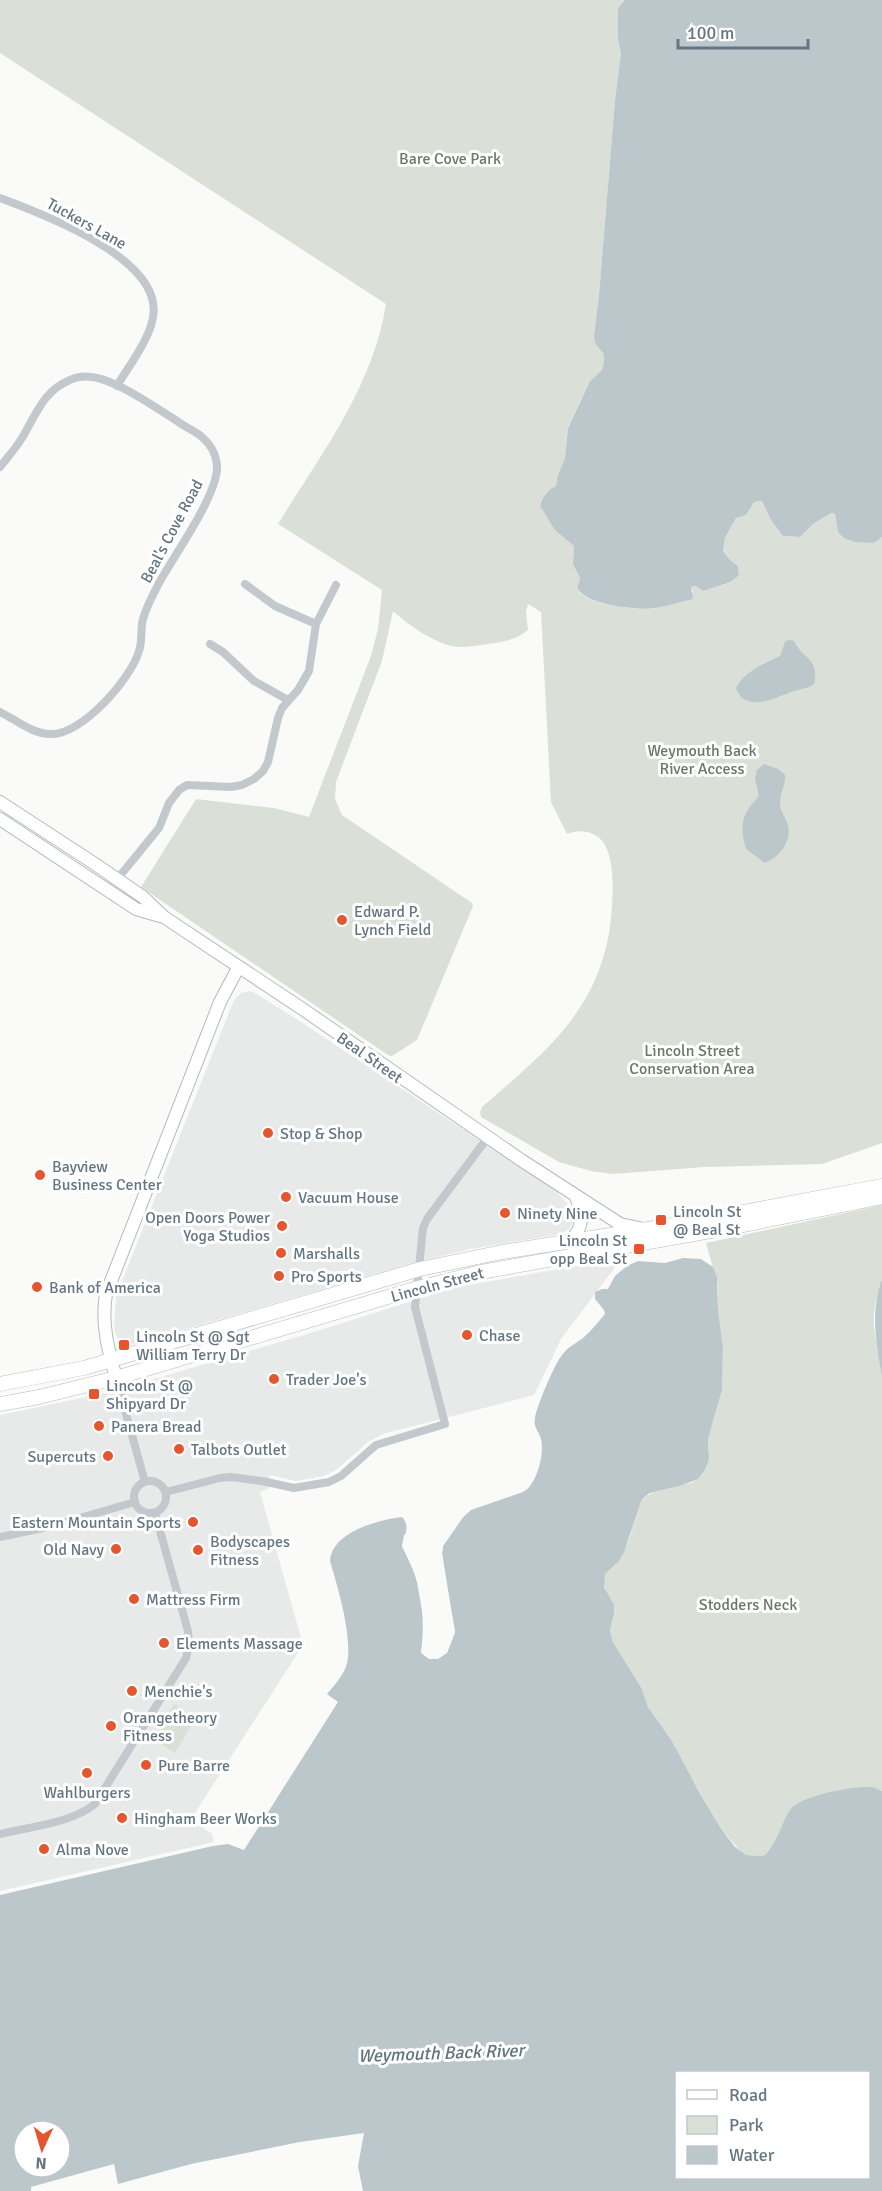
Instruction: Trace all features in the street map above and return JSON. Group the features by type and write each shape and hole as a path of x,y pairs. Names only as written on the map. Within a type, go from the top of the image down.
{"main road":[{"name":"Lincoln Street","path":"0,1384 68,1372 111,1361 420,1269 466,1258 746,1213 882,1186"},
{"name":"Lincoln Street","path":"0,1404 39,1398 116,1378 417,1288 505,1267 733,1227 882,1197"}],"street":[{"name":"Tuckers Lane","path":"0,198 46,216 103,247 128,263 150,288 154,308 152,324 117,386"},
{"name":"Beal's Cove Road","path":"0,467 22,438 38,407 53,388 71,379 90,376 117,386 203,438 215,454 217,469 210,495 169,565 145,612 140,649 136,659 120,684 105,701 71,729 49,735 0,712"},
{"path":"245,584 275,606 316,624"},
{"path":"108,891 159,828 169,803 179,790 187,786 242,785 263,771 270,756 278,718 309,671 316,624 336,585"},
{"path":"210,644 223,652 254,681 288,700"},
{"name":"Beal Street","path":"0,802 142,897 164,917 238,968 304,1010 576,1197 620,1224 645,1229"},
{"name":"Beal Street","path":"0,819 136,909 164,917"},
{"path":"145,1482 111,1361 103,1316 106,1294 220,1002 238,968"},
{"path":"166,1492 231,1477 294,1488 325,1484 341,1476 376,1445 445,1424 416,1307 423,1228 427,1219 488,1137"},
{"path":"571,1240 580,1229 582,1221 576,1197"},
{"path":"145,1482 156,1482 166,1492 166,1503 160,1511 155,1513 144,1512 135,1502 136,1488 145,1482"},
{"path":"0,1537 52,1526 135,1502"},
{"path":"0,1834 75,1816 95,1804 186,1658 189,1645 188,1631 155,1513"}],"shaded area":[{"path":"249,991 295,1018 556,1191 573,1210 574,1220 569,1229 561,1234 470,1249 402,1266 135,1344 119,1342 114,1329 116,1296 234,1000 241,993"},
{"path":"622,1258 561,1339 534,1395 383,1434 368,1442 336,1470 324,1476 296,1481 270,1475 268,1489 260,1492 303,1645 191,1819 212,1834 214,1842 0,1891 0,1415 106,1393 457,1287"}],"green space":[{"path":"0,0 624,0 622,1 621,53 594,335 604,354 605,362 602,370 590,381 568,427 565,458 558,475 557,486 546,494 540,506 556,530 574,546 573,564 580,578 579,592 585,597 604,604 628,608 658,608 693,592 691,587 696,586 703,591 732,582 739,574 738,566 723,551 725,538 736,518 746,515 753,502 762,501 772,522 783,536 800,537 813,524 831,513 835,514 838,532 874,543 882,537 882,1143 822,1164 704,1167 613,1174 591,1171 559,1162 481,1117 482,1107 551,1044 586,998 599,971 607,941 612,906 612,868 606,847 599,838 590,833 578,831 567,834 551,802 541,612 528,604 526,612 528,630 504,641 463,647 451,646 433,639 393,611 382,661 336,782 335,799 342,815 472,903 473,906 417,1040 392,1056 388,1055 141,887 196,799 274,808 309,817 371,656 378,629 382,590 278,524 328,446 357,392 370,364 386,304 0,53"},
{"name":"Stodders Neck","path":"882,1205 882,1279 875,1304 874,1328 882,1377 882,1791 870,1788 844,1790 819,1801 784,1821 772,1847 765,1855 746,1855 720,1827 672,1741 648,1707 642,1689 613,1642 610,1630 614,1614 603,1582 605,1574 615,1565 628,1542 642,1499 654,1492 691,1483 698,1479 705,1470 709,1449 708,1439 722,1390 723,1348 718,1309 718,1285 706,1243"},
{"path":"174,1704 195,1719 175,1753 153,1739"}],"water":[{"path":"624,0 882,0 882,537 874,543 855,542 844,538 838,532 835,514 831,513 813,524 800,537 783,536 772,522 762,501 754,502 746,515 736,518 725,538 723,551 738,566 739,575 731,582 703,591 696,586 691,587 693,599 649,609 604,603 593,600 579,591 580,578 573,564 574,546 555,530 540,506 546,494 556,486 565,458 568,428 590,381 602,370 604,362 604,354 595,343 594,335 621,53 618,39 618,9"},
{"path":"788,640 794,641 813,664 814,684 760,702 746,700 740,696 736,688 744,677 780,656"},
{"path":"764,764 778,769 785,775 780,803 789,831 784,848 765,863 746,849 743,833 746,814 759,796 755,779 757,770"},
{"name":"Weymouth Back River","path":"683,1258 701,1259 713,1267 717,1277 723,1348 722,1390 708,1439 709,1459 705,1470 698,1479 650,1493 642,1499 624,1552 619,1561 605,1574 604,1587 614,1605 610,1630 613,1642 642,1689 648,1707 672,1741 720,1827 735,1847 746,1855 765,1855 790,1810 804,1800 851,1788 871,1787 882,1791 882,2191 363,2191 358,2166 364,2133 300,2142 191,2164 118,2184 114,2164 72,2176 72,2119 12,2119 12,2179 60,2179 31,2187 31,2191 0,2191 0,1895 213,1846 228,1844 244,1850 338,1702 327,1694 342,1674 347,1661 348,1648 344,1617 330,1561 339,1542 358,1529 402,1517 405,1521 406,1531 402,1546 418,1585 422,1611 421,1653 429,1659 447,1653 455,1632 445,1579 443,1546 460,1520 471,1510 523,1492 532,1483 542,1453 541,1439 535,1427 536,1413 551,1376 562,1355 586,1335 605,1314 595,1299 595,1292 608,1289 615,1276 627,1266 638,1261 665,1263"},
{"path":"882,1279 882,1377 875,1316"}],"pier":[{"path":"464,1516 443,1546 442,1553 455,1632 447,1653 438,1659 429,1659 421,1652 425,1628 416,1576 402,1546 404,1535 409,1534 405,1546 419,1575 428,1628 424,1652 430,1656 437,1656 445,1651 452,1632 442,1580 440,1546 458,1518"}],"place":[{"name":"Edward P. Lynch Field","path":"342,920"},
{"name":"Stop & Shop","path":"268,1133"},
{"name":"Bayview Business Center","path":"40,1175"},
{"name":"Vacuum House","path":"286,1197"},
{"name":"Ninety Nine","path":"505,1213"},
{"name":"Lincoln St @ Beal St","path":"661,1220"},
{"name":"Open Doors Power Yoga Studios","path":"282,1226"},
{"name":"Lincoln St opp Beal St","path":"639,1249"},
{"name":"Marshalls","path":"281,1253"},
{"name":"Pro Sports","path":"279,1276"},
{"name":"Bank of America","path":"37,1287"},
{"name":"Chase","path":"467,1335"},
{"name":"Lincoln St @ Sgt William Terry Dr","path":"124,1345"},
{"name":"Trader Joe's","path":"274,1379"},
{"name":"Lincoln St @ Shipyard Dr","path":"94,1394"},
{"name":"Panera Bread","path":"99,1426"},
{"name":"Talbots Outlet","path":"179,1449"},
{"name":"Supercuts","path":"108,1456"},
{"name":"Eastern Mountain Sports","path":"193,1522"},
{"name":"Old Navy","path":"116,1549"},
{"name":"Bodyscapes Fitness","path":"198,1550"},
{"name":"Mattress Firm","path":"134,1599"},
{"name":"Elements Massage","path":"164,1643"},
{"name":"Menchie's","path":"132,1691"},
{"name":"Orangetheory Fitness","path":"111,1726"},
{"name":"Pure Barre","path":"146,1765"},
{"name":"Wahlburgers","path":"87,1773"},
{"name":"Hingham Beer Works","path":"122,1818"},
{"name":"Alma Nove","path":"44,1849"}],"park label":[{"name":"Bare Cove Park","path":"450,158"},
{"name":"Weymouth Back River Access","path":"702,759"},
{"name":"Lincoln Street Conservation Area","path":"692,1059"}]}
